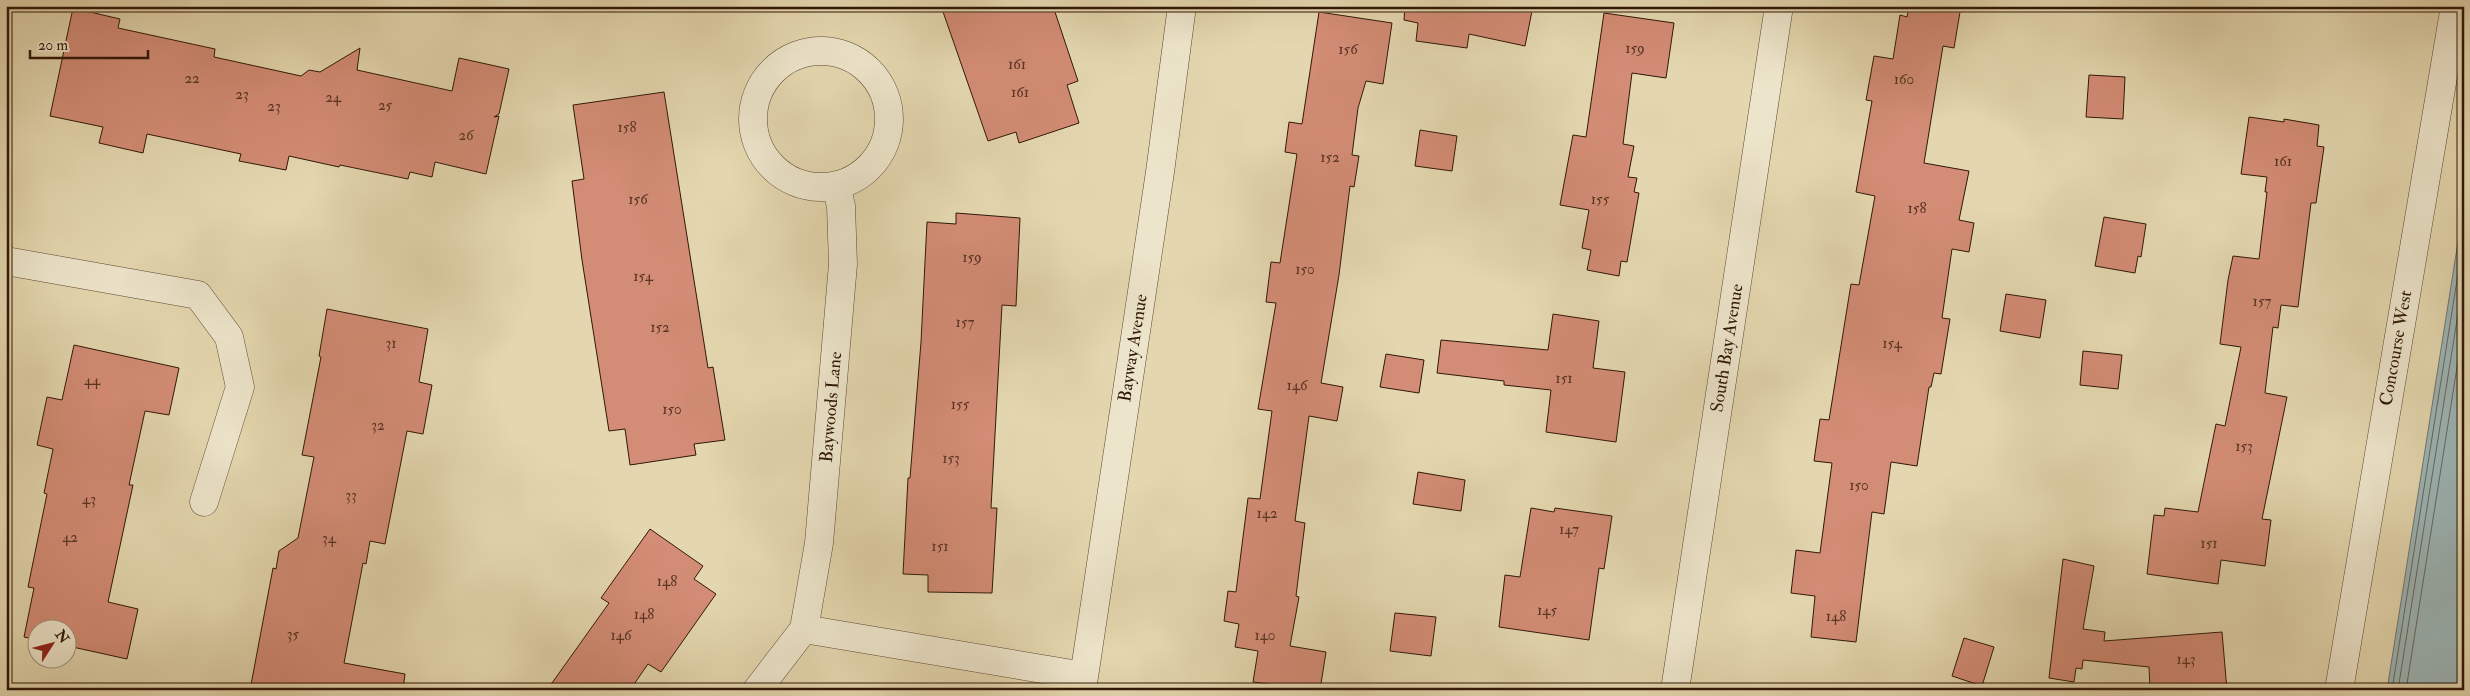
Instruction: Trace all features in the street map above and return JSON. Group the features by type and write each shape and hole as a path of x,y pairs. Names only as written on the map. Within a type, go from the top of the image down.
{"street":[{"name":"Bayway Avenue","path":"1083,683 1160,172 1182,6"},
{"name":"South Bay Avenue","path":"1675,690 1779,6"},
{"name":"Concourse West","path":"2339,690 2455,6"},
{"path":"810,51 846,56 859,62 876,79 883,91 889,114 889,129 881,152 862,174 836,185 802,185 783,176 765,159 758,147 753,123 753,109 760,86 782,63 810,51"},
{"name":"Baywoods Lane","path":"757,690 804,628 820,543 842,264 841,206 836,185"},
{"path":"6,261 198,295 229,337 240,387 204,502"},
{"path":"804,628 1083,683"}],"water":[{"path":"2464,204 2464,690 2387,690"}],"building":[{"path":"941,6 1053,6 1078,81 1067,85 1079,123 1019,143 1016,132 988,141"},
{"path":"1405,6 1533,6 1525,46 1469,34 1467,48 1416,41 1418,23 1404,20"},
{"path":"1909,6 1961,6 1954,48 1943,46 1924,163 1969,171 1959,220 1974,223 1969,252 1952,249 1942,318 1950,319 1941,374 1934,373 1931,387 1929,387 1917,466 1891,462 1884,514 1872,512 1856,642 1811,637 1815,596 1791,593 1796,550 1820,553 1832,463 1814,461 1820,419 1829,420 1851,284 1859,285 1875,196 1856,192 1872,101 1866,100 1874,56 1893,59 1900,15 1907,17"},
{"path":"73,8 120,19 118,28 215,49 214,57 301,76 309,70 320,72 360,48 357,70 452,91 459,58 509,69 499,114 494,117 499,116 486,174 435,162 432,177 410,172 408,179 289,156 286,170 239,161 241,154 147,134 143,153 99,143 103,127 50,116"},
{"path":"1319,12 1392,23 1383,84 1366,81 1358,108 1352,155 1359,156 1354,187 1350,186 1339,275 1321,383 1343,387 1337,421 1309,416 1295,521 1305,523 1296,596 1299,597 1290,646 1326,652 1320,690 1316,690 1253,682 1258,651 1235,647 1239,624 1224,621 1228,591 1236,592 1248,498 1260,499 1272,411 1258,409 1276,303 1266,302 1271,262 1280,263 1297,154 1285,152 1289,122 1302,124"},
{"path":"1604,13 1674,23 1666,78 1632,73 1623,144 1634,146 1628,177 1637,178 1634,192 1639,193 1627,262 1621,261 1619,276 1587,270 1591,250 1582,248 1589,210 1560,205 1573,135 1586,137"},
{"path":"2089,75 2125,77 2123,119 2086,117"},
{"path":"664,92 708,368 713,367 725,440 694,444 696,455 630,465 625,429 609,431 582,260 572,181 584,179 573,105"},
{"path":"2249,117 2284,122 2284,119 2319,125 2317,146 2324,147 2316,203 2311,203 2298,307 2281,305 2278,328 2273,327 2265,393 2287,397 2262,519 2271,520 2265,566 2221,560 2218,584 2147,574 2154,515 2164,516 2165,508 2198,512 2216,424 2225,426 2241,347 2220,344 2228,280 2233,256 2259,259 2267,192 2265,192 2267,177 2241,174"},
{"path":"1420,130 1457,136 1452,171 1415,166"},
{"path":"956,213 1020,218 1016,306 1002,305 991,508 997,508 992,593 928,592 928,575 903,574 908,478 910,478 921,342 927,222 956,224"},
{"path":"2104,217 2146,224 2141,257 2138,256 2135,273 2095,266"},
{"path":"2006,294 2046,300 2040,338 2000,331"},
{"path":"327,309 428,329 419,382 432,385 423,434 407,431 385,544 370,541 366,564 363,563 344,663 405,674 403,690 250,690 273,568 276,569 279,551 298,538 314,457 302,455 321,357 319,356"},
{"path":"1553,314 1599,321 1593,368 1625,372 1616,442 1546,432 1551,390 1504,385 1504,381 1437,373 1441,340 1548,350"},
{"path":"74,345 179,368 169,415 145,411 129,485 133,485 108,602 138,609 127,659 78,648 78,618 28,618 28,638 24,637 34,588 28,587 47,494 44,493 53,449 37,445 47,397 62,400"},
{"path":"2083,351 2122,355 2118,389 2080,385"},
{"path":"1386,354 1424,360 1419,393 1380,387"},
{"path":"1418,472 1465,480 1461,511 1413,504"},
{"path":"1531,508 1554,512 1555,508 1612,516 1604,569 1599,568 1589,640 1499,627 1505,575 1520,577"},
{"path":"650,529 703,566 694,579 716,594 661,672 648,664 630,690 547,690 609,603 601,598"},
{"path":"2063,559 2094,566 2083,629 2105,632 2104,641 2222,632 2227,690 2150,690 2149,667 2083,660 2082,669 2076,668 2074,682 2049,678"},
{"path":"1395,613 1436,617 1431,656 1390,651"},
{"path":"1964,638 1994,647 1982,686 1952,676"}]}
